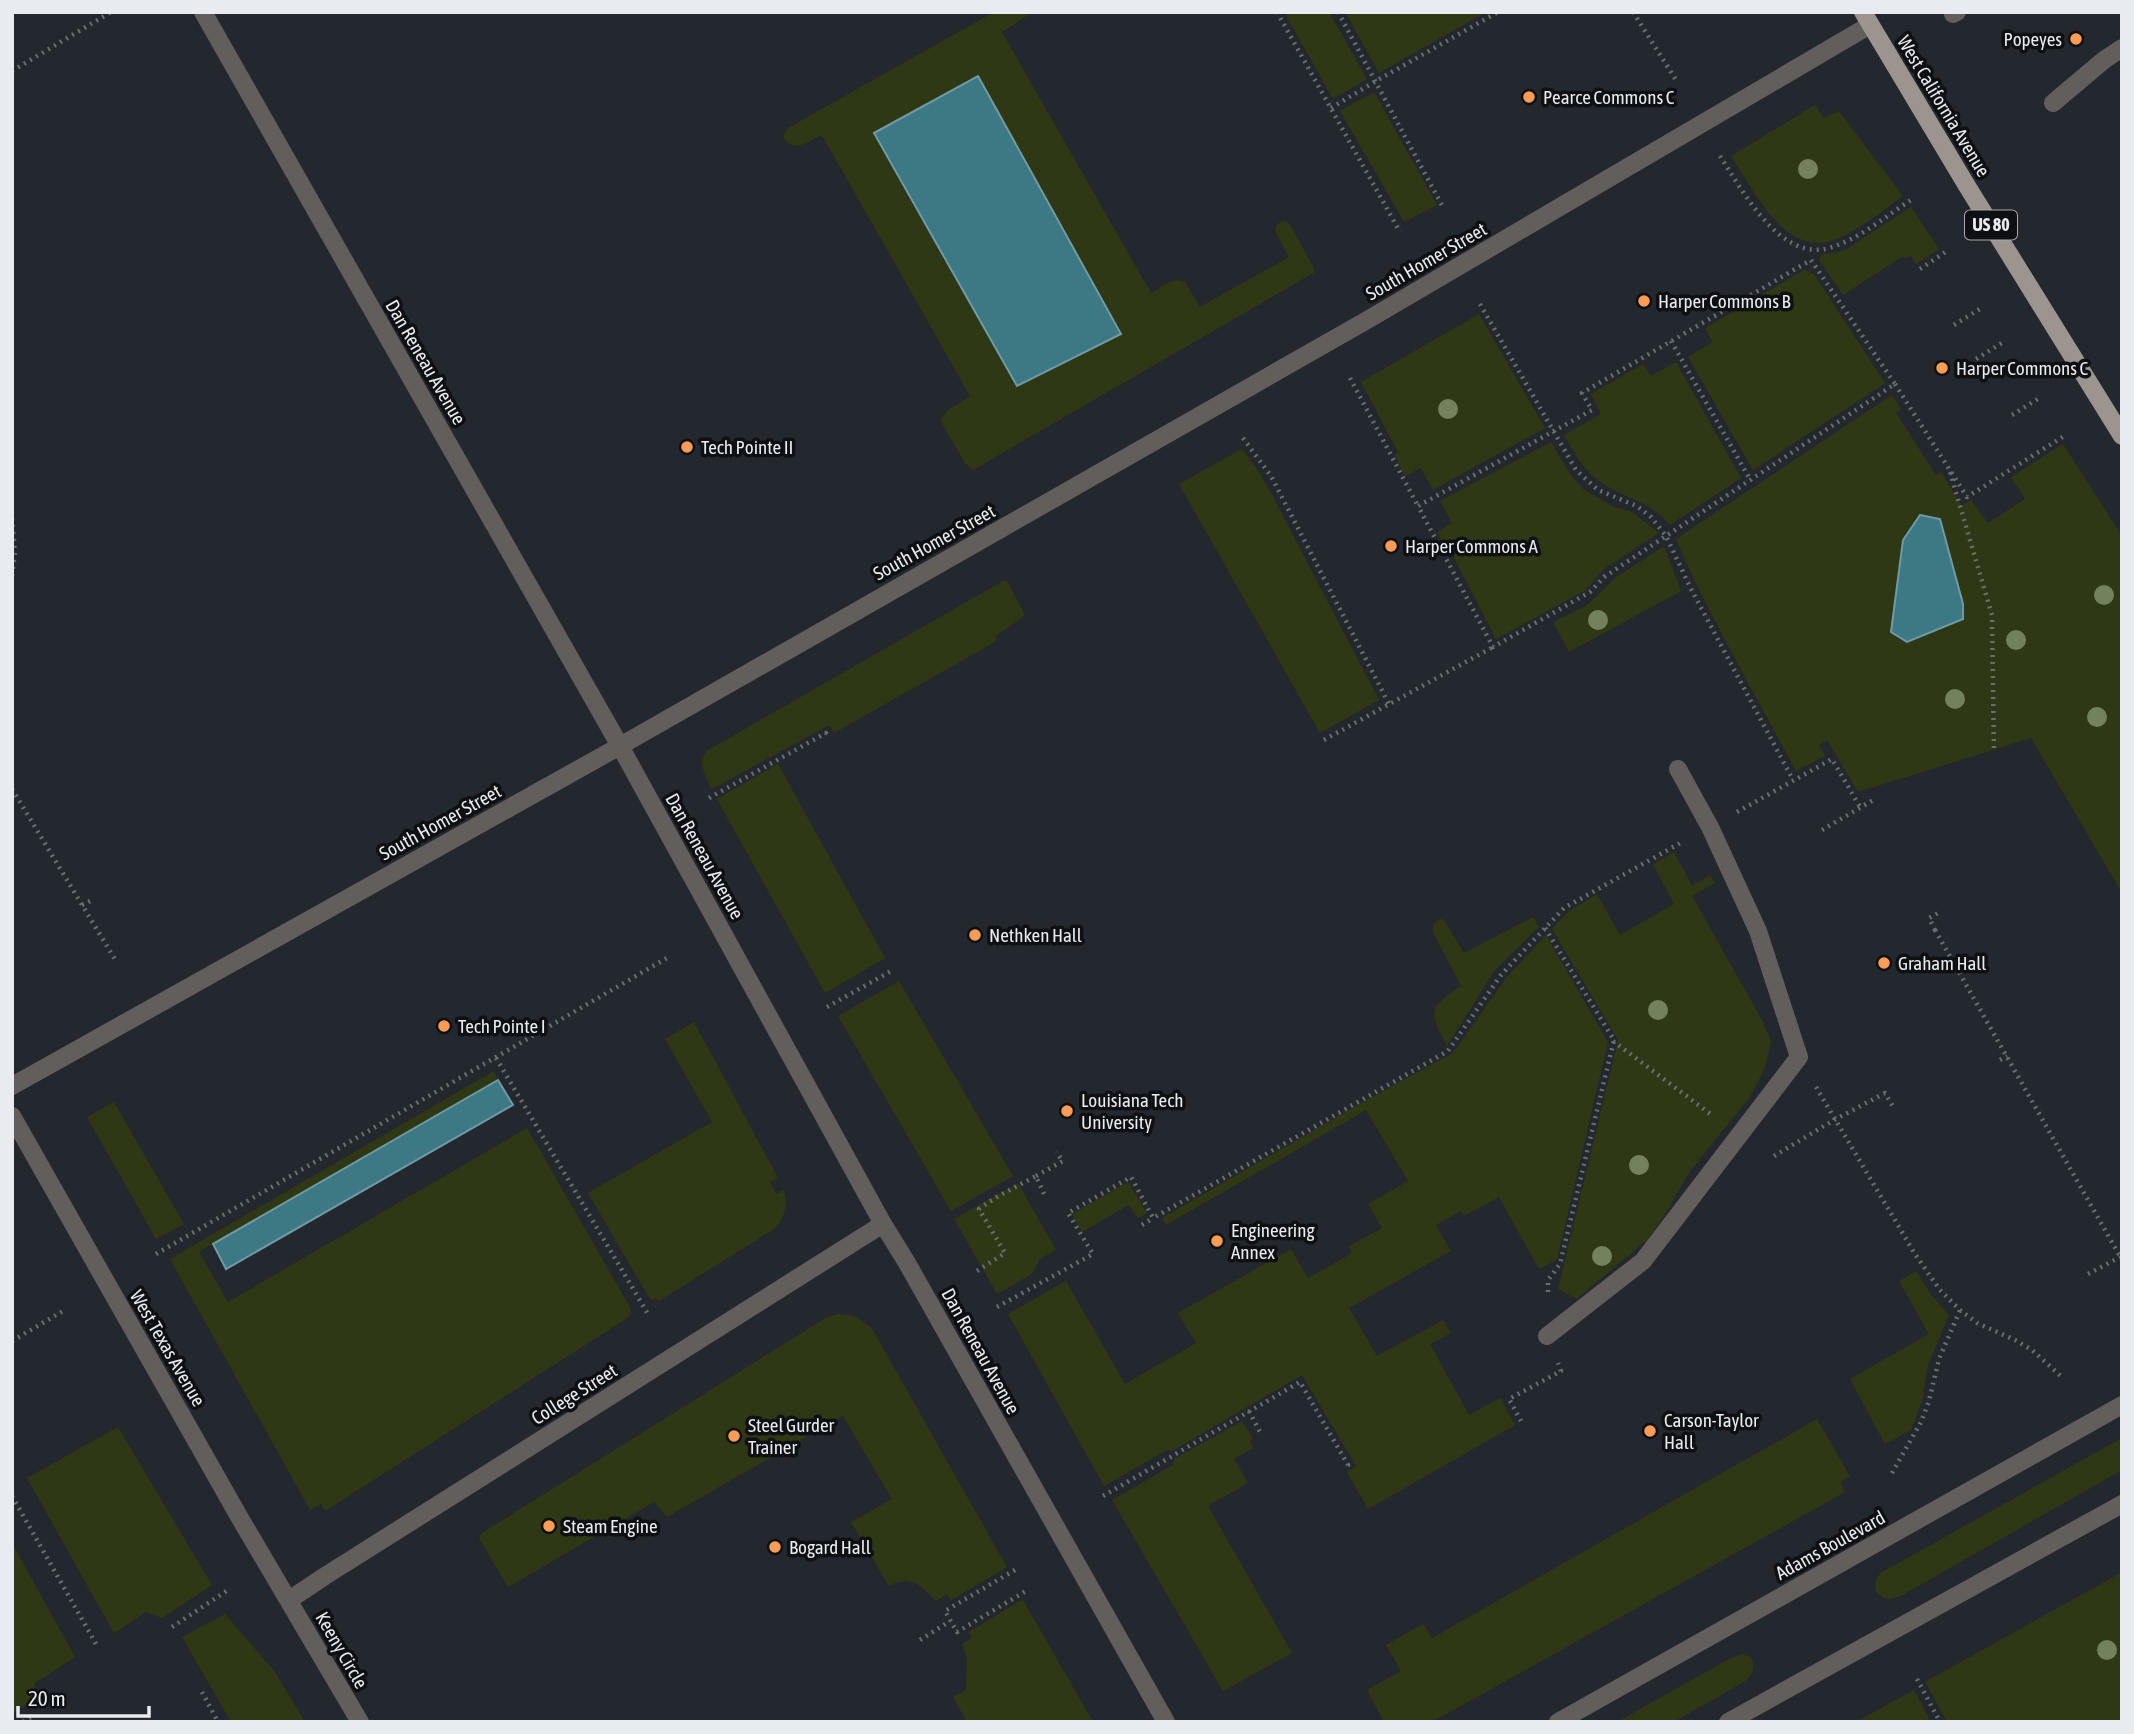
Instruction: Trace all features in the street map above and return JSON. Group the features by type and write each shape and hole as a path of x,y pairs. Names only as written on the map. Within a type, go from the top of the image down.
{"main road":[{"name":"West California Avenue","path":"1867,19 2122,436"}],"street":[{"name":"Dan Reneau Avenue","path":"204,12 620,746 883,1224 1166,1722"},
{"name":"South Homer Street","path":"12,1086 620,746 1369,319 1867,19"},
{"path":"2053,103 2122,48"},
{"path":"1547,1336 1643,1261 1799,1057 1758,930 1710,827 1678,769"},
{"name":"West Texas Avenue","path":"12,1116 289,1600"},
{"name":"College Street","path":"289,1600 883,1224"},
{"name":"Adams Boulevard","path":"1558,1722 2122,1405"},
{"path":"1728,1722 2122,1504"},
{"name":"Keeny Circle","path":"289,1600 360,1722"}],"path":[{"path":"12,71 111,12"},
{"path":"1277,12 1400,232"},
{"path":"1338,12 1444,209"},
{"path":"1331,108 1498,12"},
{"path":"1633,12 1676,80"},
{"path":"1720,156 1762,218 1792,242 1813,249 1830,248 1852,238 1914,198"},
{"path":"1813,249 1811,260 1895,384 1967,498 2064,436"},
{"path":"1920,269 1947,251"},
{"path":"1419,506 1592,410 1582,393 1811,260"},
{"path":"1480,304 1576,470 1587,482 1610,496 1637,506 1651,517 1666,536 1691,589 1793,780"},
{"path":"1954,325 1983,307"},
{"path":"1671,341 1751,481"},
{"path":"1976,359 2005,341"},
{"path":"1350,378 1493,647"},
{"path":"1324,740 1590,592 1604,577 1895,384"},
{"path":"2012,415 2041,397"},
{"path":"1243,438 1271,476 1389,704"},
{"path":"1950,472 1992,615 1994,750"},
{"path":"12,518 15,552 12,576"},
{"path":"709,798 826,733 827,736"},
{"path":"1142,1225 1448,1051 1502,975 1564,908 1832,759 1860,807"},
{"path":"12,789 116,961"},
{"path":"1822,830 1875,799"},
{"path":"82,905 92,900"},
{"path":"1938,913 1929,918 2121,1259 2088,1274"},
{"path":"1545,928 1613,1041 1738,1136"},
{"path":"156,1254 667,958"},
{"path":"827,1007 892,970"},
{"path":"1521,1421 1509,1399 1561,1371 1547,1336 1548,1280 1560,1264 1613,1041"},
{"path":"2000,1060 2007,1056"},
{"path":"1799,1057 1834,1120 1940,1290 1977,1323 2032,1350 2063,1378"},
{"path":"496,1058 648,1314"},
{"path":"1774,1156 1885,1093 1894,1108"},
{"path":"977,1271 1005,1253 979,1209 1063,1161 1056,1152"},
{"path":"1036,1176 1045,1196"},
{"path":"997,1307 1094,1253 1068,1213 1131,1177 1153,1219"},
{"path":"1892,1474 1921,1422 1929,1401 1938,1359 1960,1310"},
{"path":"12,1341 63,1311"},
{"path":"1103,1496 1300,1382 1348,1465 1344,1467"},
{"path":"1249,1411 1261,1434"},
{"path":"12,1496 96,1644"},
{"path":"1014,1570 945,1611 950,1622 957,1632 1026,1591"},
{"path":"172,1627 229,1590"},
{"path":"920,1640 950,1622"},
{"path":"1917,1679 1940,1722"},
{"path":"202,1692 218,1722"},
{"path":"23,1722 31,1717"}],"green space":[{"path":"994,12 1029,12 1002,32 1151,293 1176,280 1185,282 1200,307 1289,257 1275,228 1280,222 1286,221 1315,272 973,470 965,463 941,419 948,410 970,396 822,135 796,146 787,142 783,136 788,128"},
{"path":"1284,12 1329,12 1367,79 1333,99"},
{"path":"1345,12 1486,12 1379,73"},
{"path":"1374,92 1437,205 1404,222 1340,111"},
{"path":"1815,105 1824,118 1839,111 1903,196 1844,236 1817,243 1800,239 1772,218 1731,156"},
{"path":"1911,207 1939,249 1916,264 1911,255 1906,258 1903,256 1843,295 1819,260 1821,255 1845,250"},
{"path":"1804,270 1814,274 1885,383 1753,470 1688,357 1713,342 1705,328"},
{"path":"1479,314 1545,428 1433,490 1421,468 1405,476 1395,455 1398,452 1361,382"},
{"path":"1676,362 1741,478 1670,525 1655,511 1614,490 1592,475 1564,435 1601,414 1591,394 1643,364 1651,376"},
{"path":"1892,395 1901,409 1896,413 1936,475 1941,472 1962,506 1971,500 1988,523 2025,499 2011,477 2063,444 2122,536 2122,893 2031,738 1858,792 1827,740 1819,745 1825,756 1796,771 1693,578 1676,539"},
{"path":"1551,442 1572,477 1583,489 1614,507 1632,512 1659,533 1604,569 1584,591 1496,639 1449,548 1446,549 1437,532 1452,523 1440,501"},
{"path":"1242,449 1271,493 1379,700 1320,733 1179,484"},
{"path":"1664,546 1681,591 1569,652 1553,622 1587,605 1615,578"},
{"path":"1007,581 1025,615 997,635 995,642 834,733 829,725 712,789 702,764 704,754 708,750"},
{"path":"778,764 885,958 825,993 717,799"},
{"path":"1674,852 1692,886 1710,875 1715,883 1692,896 1761,1018 1771,1041 1765,1068 1750,1097 1690,1171 1647,1240 1576,1299 1558,1289 1618,1040 1552,929 1568,912 1597,894 1620,935 1674,904 1653,864"},
{"path":"1533,917 1539,927 1495,970 1447,1046 1434,1011 1442,1000 1461,986 1433,932 1433,924 1440,919 1444,920 1464,953"},
{"path":"1546,935 1608,1042 1557,1260 1539,1269 1499,1197 1464,1216 1461,1211 1436,1225 1451,1251 1349,1308 1377,1356 1443,1320 1451,1333 1430,1344 1469,1415 1500,1398 1515,1425 1368,1509 1347,1472 1356,1466 1302,1375 1174,1450 1165,1451 1104,1486 1008,1314 1066,1281 1125,1384 1196,1343 1178,1313 1291,1249 1308,1278 1352,1253 1349,1246 1382,1228 1368,1204 1408,1181 1366,1110 1166,1225 1162,1218 1453,1053 1506,978"},
{"path":"899,981 1013,1176 951,1211 838,1016"},
{"path":"694,1022 778,1178 770,1182 776,1194 784,1190 786,1201 783,1216 774,1229 659,1301 656,1298 651,1301 588,1193 712,1122 665,1039"},
{"path":"494,1071 498,1080 199,1252 228,1302 527,1128 631,1309 629,1317 325,1511 321,1504 310,1510 170,1259"},
{"path":"114,1102 184,1224 156,1239 87,1117"},
{"path":"1128,1182 1147,1213 1138,1218 1129,1205 1082,1232 1072,1214"},
{"path":"1018,1183 1056,1250 1040,1259 1032,1274 997,1294 954,1219"},
{"path":"1916,1271 1932,1296 1949,1315 1928,1365 1922,1401 1911,1430 1885,1444 1850,1379 1929,1334 1899,1281"},
{"path":"839,1314 855,1316 871,1327 1007,1567 951,1600 947,1594 936,1601 915,1583 903,1581 889,1586 851,1522 892,1499 843,1416 667,1517 654,1502 508,1587 479,1538 482,1533 827,1317"},
{"path":"1817,1419 1850,1476 1840,1482 1845,1492 1432,1722 1384,1722 1367,1690 1401,1671 1386,1645 1423,1624 1432,1638"},
{"path":"1242,1421 1253,1439 1250,1441 1253,1448 1234,1459 1248,1483 1208,1506 1292,1653 1223,1691 1112,1500 1173,1465 1174,1459"},
{"path":"118,1427 212,1585 162,1618 146,1612 114,1633 27,1478"},
{"path":"2122,1438 2122,1470 1899,1597 1885,1599 1876,1592 1876,1580 1884,1571"},
{"path":"12,1543 75,1657 35,1683 30,1703 12,1713"},
{"path":"2122,1572 2122,1722 1947,1722 1925,1682"},
{"path":"1023,1599 1093,1722 967,1722 953,1697 966,1690 967,1658 962,1644 972,1638 969,1632"},
{"path":"225,1614 275,1672 305,1722 231,1722 182,1637"},
{"path":"1742,1654 1751,1657 1753,1663 1747,1680 1674,1722 1617,1722 1731,1658"},
{"path":"1914,1690 1931,1722 1856,1722"}],"water":[{"path":"978,76 1121,334 1017,386 874,133"},
{"path":"1920,515 1940,519 1963,604 1963,619 1907,642 1891,632 1903,540"},
{"path":"498,1080 513,1105 226,1269 213,1244"}],"place":[{"name":"Popeyes","path":"2076,39"},
{"name":"Pearce Commons C","path":"1529,97"},
{"name":"Harper Commons B","path":"1644,301"},
{"name":"Harper Commons C","path":"1942,368"},
{"name":"Tech Pointe II","path":"687,447"},
{"name":"Harper Commons A","path":"1391,546"},
{"name":"Nethken Hall","path":"975,935"},
{"name":"Graham Hall","path":"1884,963"},
{"name":"Tech Pointe I","path":"444,1026"},
{"name":"Louisiana Tech University","path":"1067,1111"},
{"name":"Engineering Annex","path":"1217,1241"},
{"name":"Carson-Taylor Hall","path":"1650,1431"},
{"name":"Steel Gurder Trainer","path":"734,1436"},
{"name":"Steam Engine","path":"549,1526"},
{"name":"Bogard Hall","path":"775,1547"}]}
